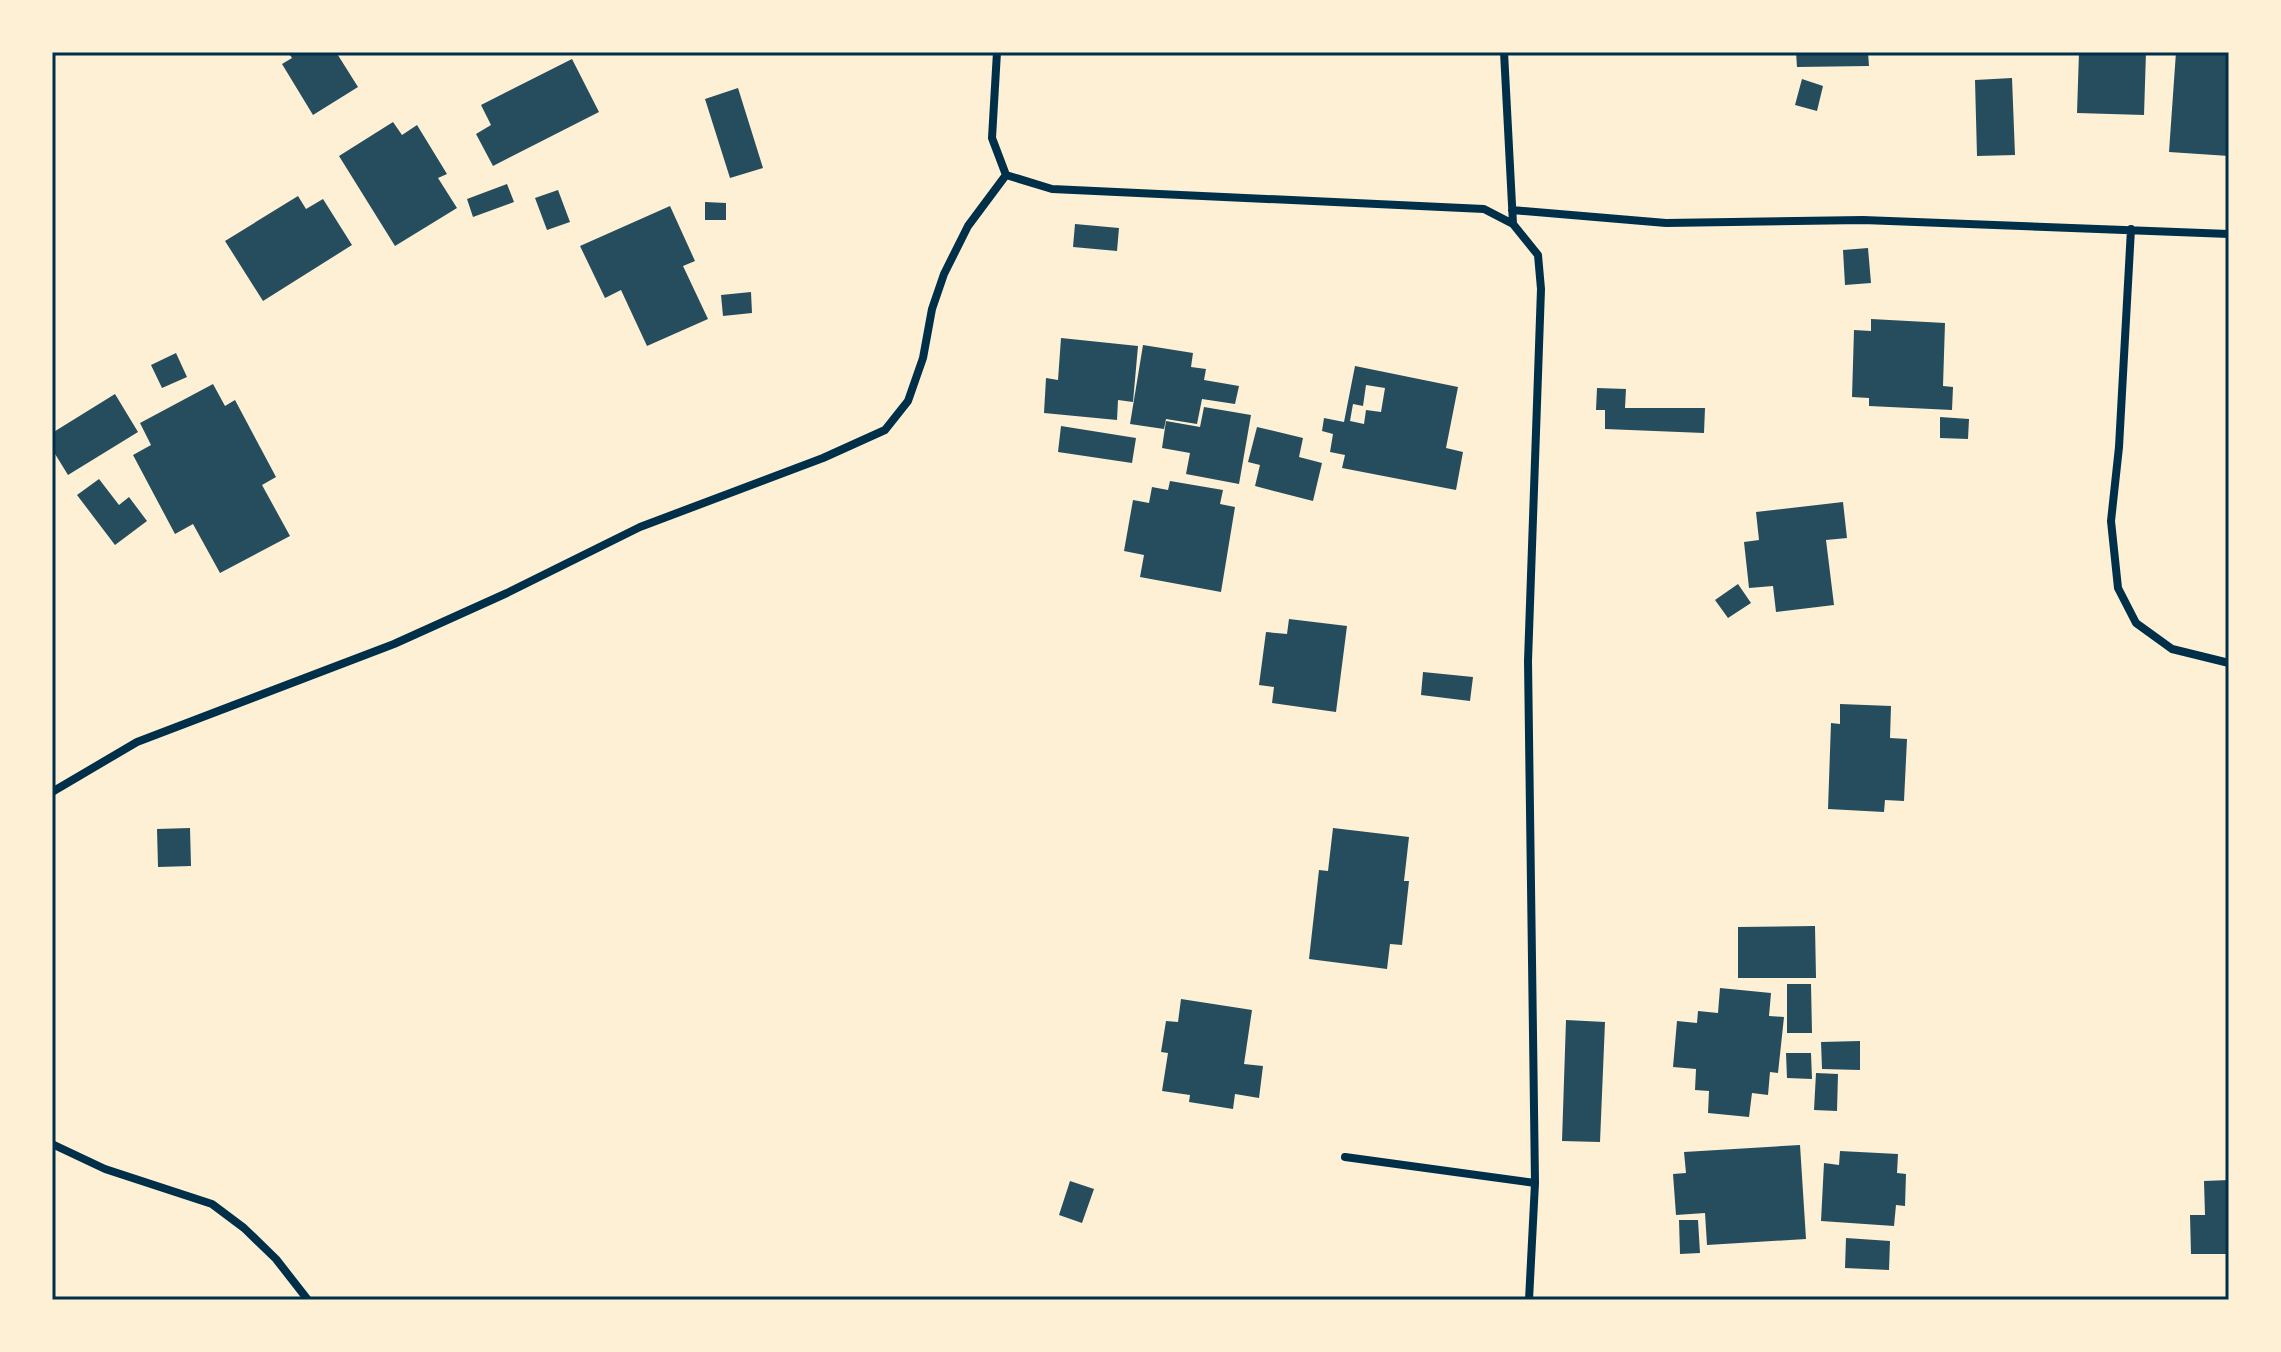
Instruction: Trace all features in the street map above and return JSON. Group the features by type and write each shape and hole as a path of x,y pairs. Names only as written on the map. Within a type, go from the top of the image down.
{"street":[{"path":"997,52 992,138 1006,175"},
{"path":"1504,52 1513,224"},
{"path":"1006,175 1052,189 1484,209 1513,224 1538,255 1541,289 1528,661 1535,1183 1529,1300"},
{"path":"52,792 137,742 394,644 507,593 640,527 823,458 885,430 908,401 923,358 932,309 944,274 968,226 1006,175"},
{"path":"1512,210 1666,223 1863,220 2229,234"},
{"path":"2131,229 2119,447 2111,521 2118,588 2136,623 2172,649 2229,663"},
{"path":"52,1144 105,1169 212,1204 244,1228 276,1259 308,1300"},
{"path":"1345,1157 1535,1183"}],"building":[{"path":"288,52 336,52 358,87 313,115 282,64 292,58"},
{"path":"1796,52 1868,52 1869,66 1797,67"},
{"path":"2079,52 2146,52 2144,115 2077,113"},
{"path":"2176,52 2229,54 2229,156 2169,152"},
{"path":"572,59 599,112 493,166 476,134 491,125 481,105"},
{"path":"2012,78 2015,155 1977,156 1975,80"},
{"path":"1802,79 1823,86 1817,111 1795,105"},
{"path":"738,88 763,168 730,178 705,99"},
{"path":"393,122 402,135 417,125 447,174 438,178 457,208 395,246 339,156"},
{"path":"507,184 514,202 473,217 467,199"},
{"path":"558,190 570,222 547,230 535,198"},
{"path":"298,196 306,209 323,199 352,245 263,301 225,241"},
{"path":"705,202 726,203 726,220 705,220"},
{"path":"670,206 695,261 683,266 708,319 647,346 621,290 605,298 580,246"},
{"path":"1075,224 1119,228 1117,251 1073,247"},
{"path":"1868,248 1871,283 1845,285 1843,250"},
{"path":"751,292 752,313 723,316 721,295"},
{"path":"1871,319 1945,323 1943,386 1953,387 1952,410 1869,406 1869,398 1852,397 1854,330 1871,331"},
{"path":"1061,338 1138,346 1133,402 1118,400 1117,420 1044,413 1046,378 1058,380"},
{"path":"1143,345 1193,353 1191,367 1206,369 1204,380 1239,386 1235,404 1202,399 1197,424 1166,419 1164,429 1130,424"},
{"path":"176,353 187,377 162,388 151,365"},
{"path":"1355,366 1458,387 1446,448 1463,452 1456,490 1342,468 1345,455 1330,452 1333,434 1322,431 1324,418 1344,422","holes":["1366,385 1385,388 1381,412 1366,410 1364,424 1350,421 1353,404 1363,406"]},
{"path":"213,384 225,406 235,400 276,477 262,485 290,536 220,573 193,524 175,534 133,455 151,445 140,423"},
{"path":"1597,388 1626,389 1625,408 1705,408 1704,433 1605,429 1605,410 1596,410"},
{"path":"115,394 138,432 68,475 52,449 52,433"},
{"path":"1204,407 1251,415 1239,484 1186,474 1190,453 1162,448 1166,421 1200,427"},
{"path":"1940,417 1969,419 1968,439 1940,438"},
{"path":"1061,426 1136,438 1132,463 1058,452"},
{"path":"1257,427 1303,438 1299,457 1322,463 1313,501 1255,486 1260,465 1248,462"},
{"path":"99,479 119,505 129,497 147,521 115,545 77,495"},
{"path":"1170,481 1223,490 1220,504 1235,507 1221,592 1140,577 1144,555 1124,551 1133,500 1149,503 1152,487 1168,490"},
{"path":"1843,502 1847,538 1826,540 1834,605 1776,612 1773,586 1749,588 1744,542 1759,540 1756,512"},
{"path":"1738,584 1751,603 1728,618 1715,600"},
{"path":"1289,619 1347,626 1336,712 1272,703 1274,687 1259,685 1266,632 1287,634"},
{"path":"1423,672 1473,677 1470,701 1421,695"},
{"path":"1840,704 1891,706 1890,738 1907,739 1904,801 1885,800 1884,812 1828,809 1831,723 1840,724"},
{"path":"190,828 191,866 158,867 157,829"},
{"path":"1333,828 1409,837 1404,881 1409,881 1402,945 1390,944 1387,969 1309,959 1319,870 1328,871"},
{"path":"1815,926 1816,978 1738,978 1738,927"},
{"path":"1787,984 1811,984 1812,1033 1787,1033"},
{"path":"1720,988 1771,993 1769,1016 1784,1017 1778,1073 1770,1072 1768,1095 1752,1093 1749,1117 1708,1113 1709,1091 1695,1090 1696,1069 1673,1067 1677,1021 1697,1023 1698,1011 1718,1013"},
{"path":"1181,999 1252,1010 1244,1064 1263,1066 1259,1098 1235,1094 1233,1109 1189,1102 1190,1095 1162,1091 1168,1053 1161,1052 1166,1021 1178,1022"},
{"path":"1566,1020 1605,1022 1600,1142 1562,1141"},
{"path":"1860,1041 1860,1070 1822,1069 1821,1042"},
{"path":"1786,1053 1811,1053 1812,1079 1787,1078"},
{"path":"1816,1073 1838,1074 1837,1111 1814,1110"},
{"path":"1800,1145 1806,1239 1707,1245 1705,1213 1676,1215 1673,1174 1686,1173 1684,1152"},
{"path":"1840,1151 1898,1154 1897,1173 1906,1174 1905,1206 1896,1205 1894,1226 1821,1221 1824,1163 1839,1165"},
{"path":"2229,1180 2229,1254 2191,1254 2190,1215 2205,1215 2204,1181"},
{"path":"1070,1181 1094,1189 1082,1223 1059,1215"},
{"path":"1679,1220 1698,1220 1700,1253 1680,1254"},
{"path":"1846,1238 1890,1241 1889,1270 1845,1268"}]}
